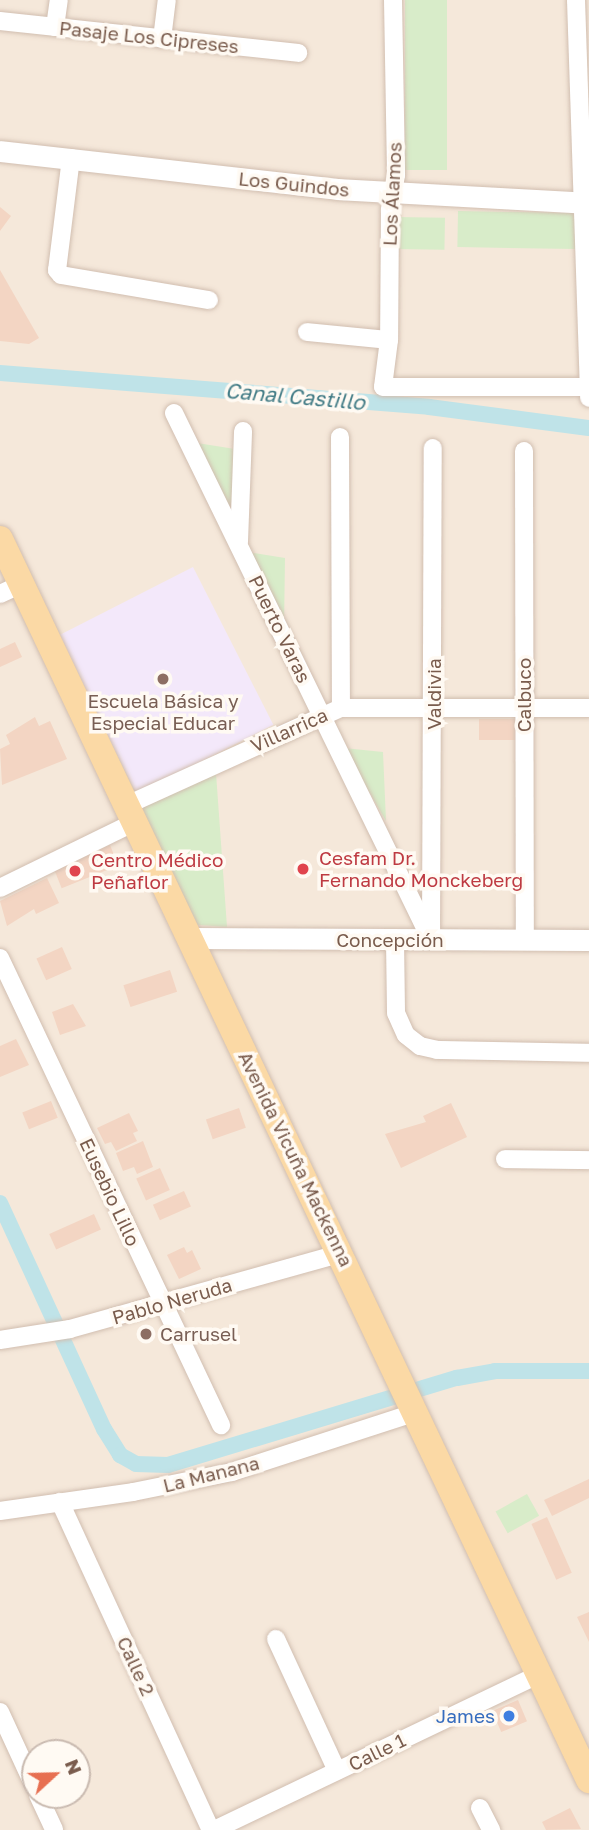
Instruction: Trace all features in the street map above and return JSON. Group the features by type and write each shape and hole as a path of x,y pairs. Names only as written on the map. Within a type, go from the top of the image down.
{"main road":[{"name":"Avenida Vicuña Mackenna","path":"0,539 11,589 131,813 401,1377 589,1780"}],"street":[{"path":"55,27 59,0"},
{"path":"162,39 167,0"},
{"name":"Los Álamos","path":"393,0 393,193 389,340 383,387 588,394"},
{"path":"576,0 586,203 588,394"},
{"name":"Pasaje Los Cipreses","path":"0,21 298,53"},
{"name":"Los Guindos","path":"0,151 393,193 586,203"},
{"path":"71,158 57,270 61,275 209,300"},
{"path":"307,332 389,340"},
{"name":"Puerto Varas","path":"174,413 431,940"},
{"name":"Puerto Varas","path":"239,545 243,431"},
{"path":"340,437 341,708"},
{"name":"Valdivia","path":"431,940 433,448"},
{"name":"Calbuco","path":"524,451 525,940"},
{"name":"Villarrica","path":"0,888 131,813 321,714 341,708 589,708"},
{"name":"Concepción","path":"191,938 589,940"},
{"path":"395,940 396,1013 406,1035 420,1046 437,1050 589,1053"},
{"name":"Eusebio Lillo","path":"0,958 221,1425"},
{"path":"505,1159 589,1160"},
{"name":"Pablo Neruda","path":"0,1340 70,1329 342,1253"},
{"name":"La Manana","path":"0,1511 232,1472 417,1412"},
{"name":"Calle 2","path":"60,1502 213,1830"},
{"path":"276,1640 337,1771"},
{"name":"Calle 1","path":"213,1830 540,1674"},
{"path":"0,1712 21,1758"},
{"path":"480,1808 491,1830"},
{"path":"44,1809 54,1830"}],"shaded area":[{"path":"0,0 589,0 589,1830 0,1830"},
{"name":"Escuela Básica y Especial Educar","path":"193,567 273,725 137,794 57,636"}],"green space":[{"path":"405,0 447,0 447,170 405,170"},
{"path":"458,211 576,213 575,249 457,247"},
{"path":"395,217 445,218 444,250 394,249"},
{"path":"197,443 235,449 233,519"},
{"path":"247,552 285,558 284,627"},
{"path":"344,748 383,752 386,821"},
{"path":"216,773 227,927 185,924 131,810"},
{"path":"527,1494 539,1516 508,1533 496,1511"}],"building":[{"path":"0,207 11,216 0,231"},
{"path":"0,270 39,338 29,344 0,341"},
{"path":"15,642 22,657 0,667 0,649"},
{"path":"35,717 39,726 50,721 67,759 2,785 0,749 10,744 6,735"},
{"path":"479,719 518,719 518,740 479,740"},
{"path":"110,845 118,865 62,888 53,868"},
{"path":"47,878 59,903 36,914 34,909 7,926 0,901"},
{"path":"62,947 72,969 46,980 36,958"},
{"path":"170,970 177,992 131,1007 123,985"},
{"path":"73,1004 86,1026 60,1035 52,1012"},
{"path":"16,1039 29,1065 0,1077 0,1046"},
{"path":"51,1101 58,1118 29,1129 22,1113"},
{"path":"451,1103 467,1137 401,1168 385,1134 426,1122 423,1116"},
{"path":"239,1108 246,1128 213,1139 206,1119"},
{"path":"129,1113 138,1131 133,1133 137,1141 116,1151 111,1142 105,1144 97,1128"},
{"path":"143,1141 153,1167 137,1174 134,1167 123,1171 116,1153"},
{"path":"160,1168 170,1190 146,1201 136,1179"},
{"path":"184,1191 191,1207 160,1220 153,1205"},
{"path":"94,1214 101,1230 56,1249 49,1234"},
{"path":"184,1247 187,1253 192,1250 201,1269 179,1279 167,1255"},
{"path":"589,1479 589,1498 552,1516 544,1500"},
{"path":"547,1517 572,1573 556,1580 531,1524"},
{"path":"589,1612 589,1642 577,1617"},
{"name":"James","path":"518,1700 527,1721 501,1732 492,1711"},
{"path":"570,1808 581,1829 546,1830 542,1822"}],"waterway":[{"name":"Canal Castillo","path":"0,373 429,407 589,428"},
{"path":"0,1203 104,1429 120,1455 136,1464 168,1465 457,1378 495,1371 589,1371"}],"place":[{"name":"Escuela Básica y Especial Educar","path":"163,679"},
{"name":"Cesfam Dr. Fernando Monckeberg","path":"303,869"},
{"name":"Centro Médico Peñaflor","path":"75,871"},
{"name":"Carrusel","path":"146,1334"},
{"name":"James","path":"509,1716"}]}
